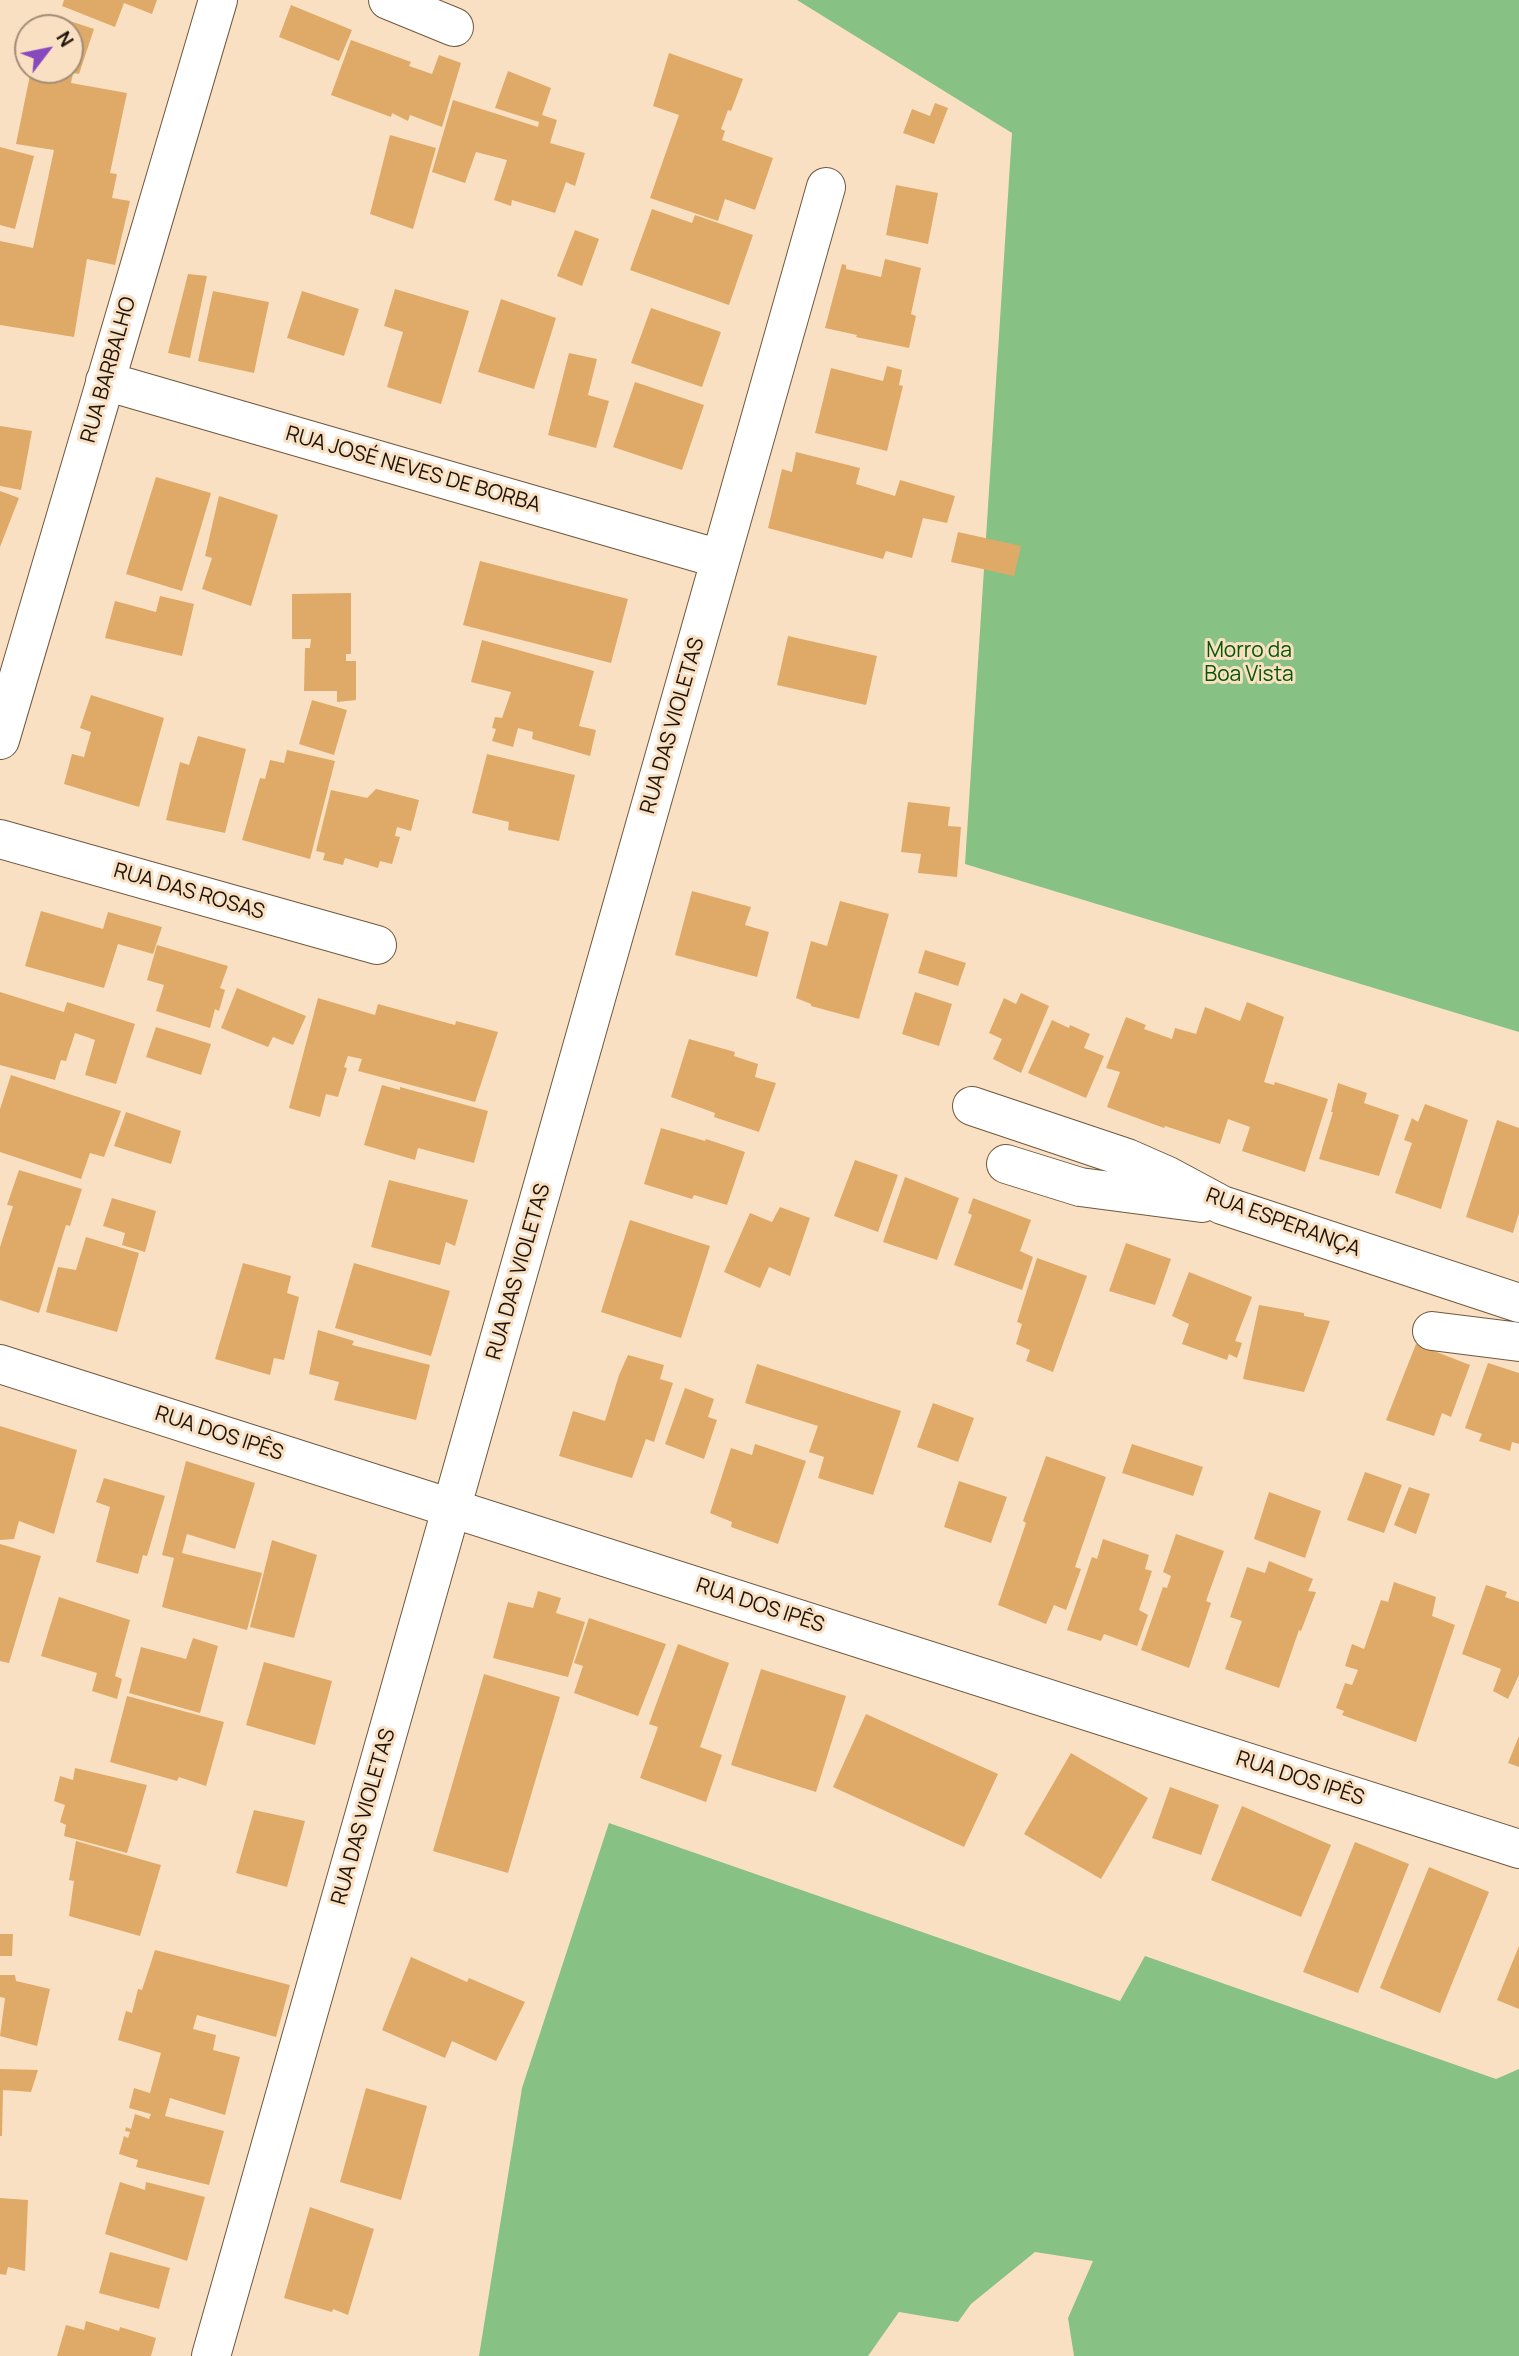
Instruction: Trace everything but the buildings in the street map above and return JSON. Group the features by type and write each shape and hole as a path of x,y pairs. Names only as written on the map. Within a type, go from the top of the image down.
{"street":[{"name":"RUA BARBALHO","path":"0,740 218,0"},
{"path":"388,0 454,27"},
{"name":"RUA DAS VIOLETAS","path":"211,2356 826,187"},
{"name":"RUA JOSÉ NEVES DE BORBA","path":"106,381 720,559"},
{"name":"RUA DAS ROSAS","path":"0,839 377,945"},
{"name":"RUA ESPERANÇA","path":"972,1105 1127,1158 1222,1205 1519,1303"},
{"path":"1006,1164 1080,1187 1222,1205"},
{"path":"1432,1331 1519,1342"},
{"name":"RUA DOS IPÊS","path":"0,1364 1519,1849"}],"green space":[{"name":"Morro da Boa Vista","path":"797,0 1519,0 1519,1032 965,864 1012,133"},
{"path":"609,1823 1120,2001 1145,1956 1496,2079 1519,2069 1519,2356 1074,2356 1068,2318 1093,2261 1035,2252 971,2304 958,2322 899,2312 868,2356 479,2356 522,2088"}]}
